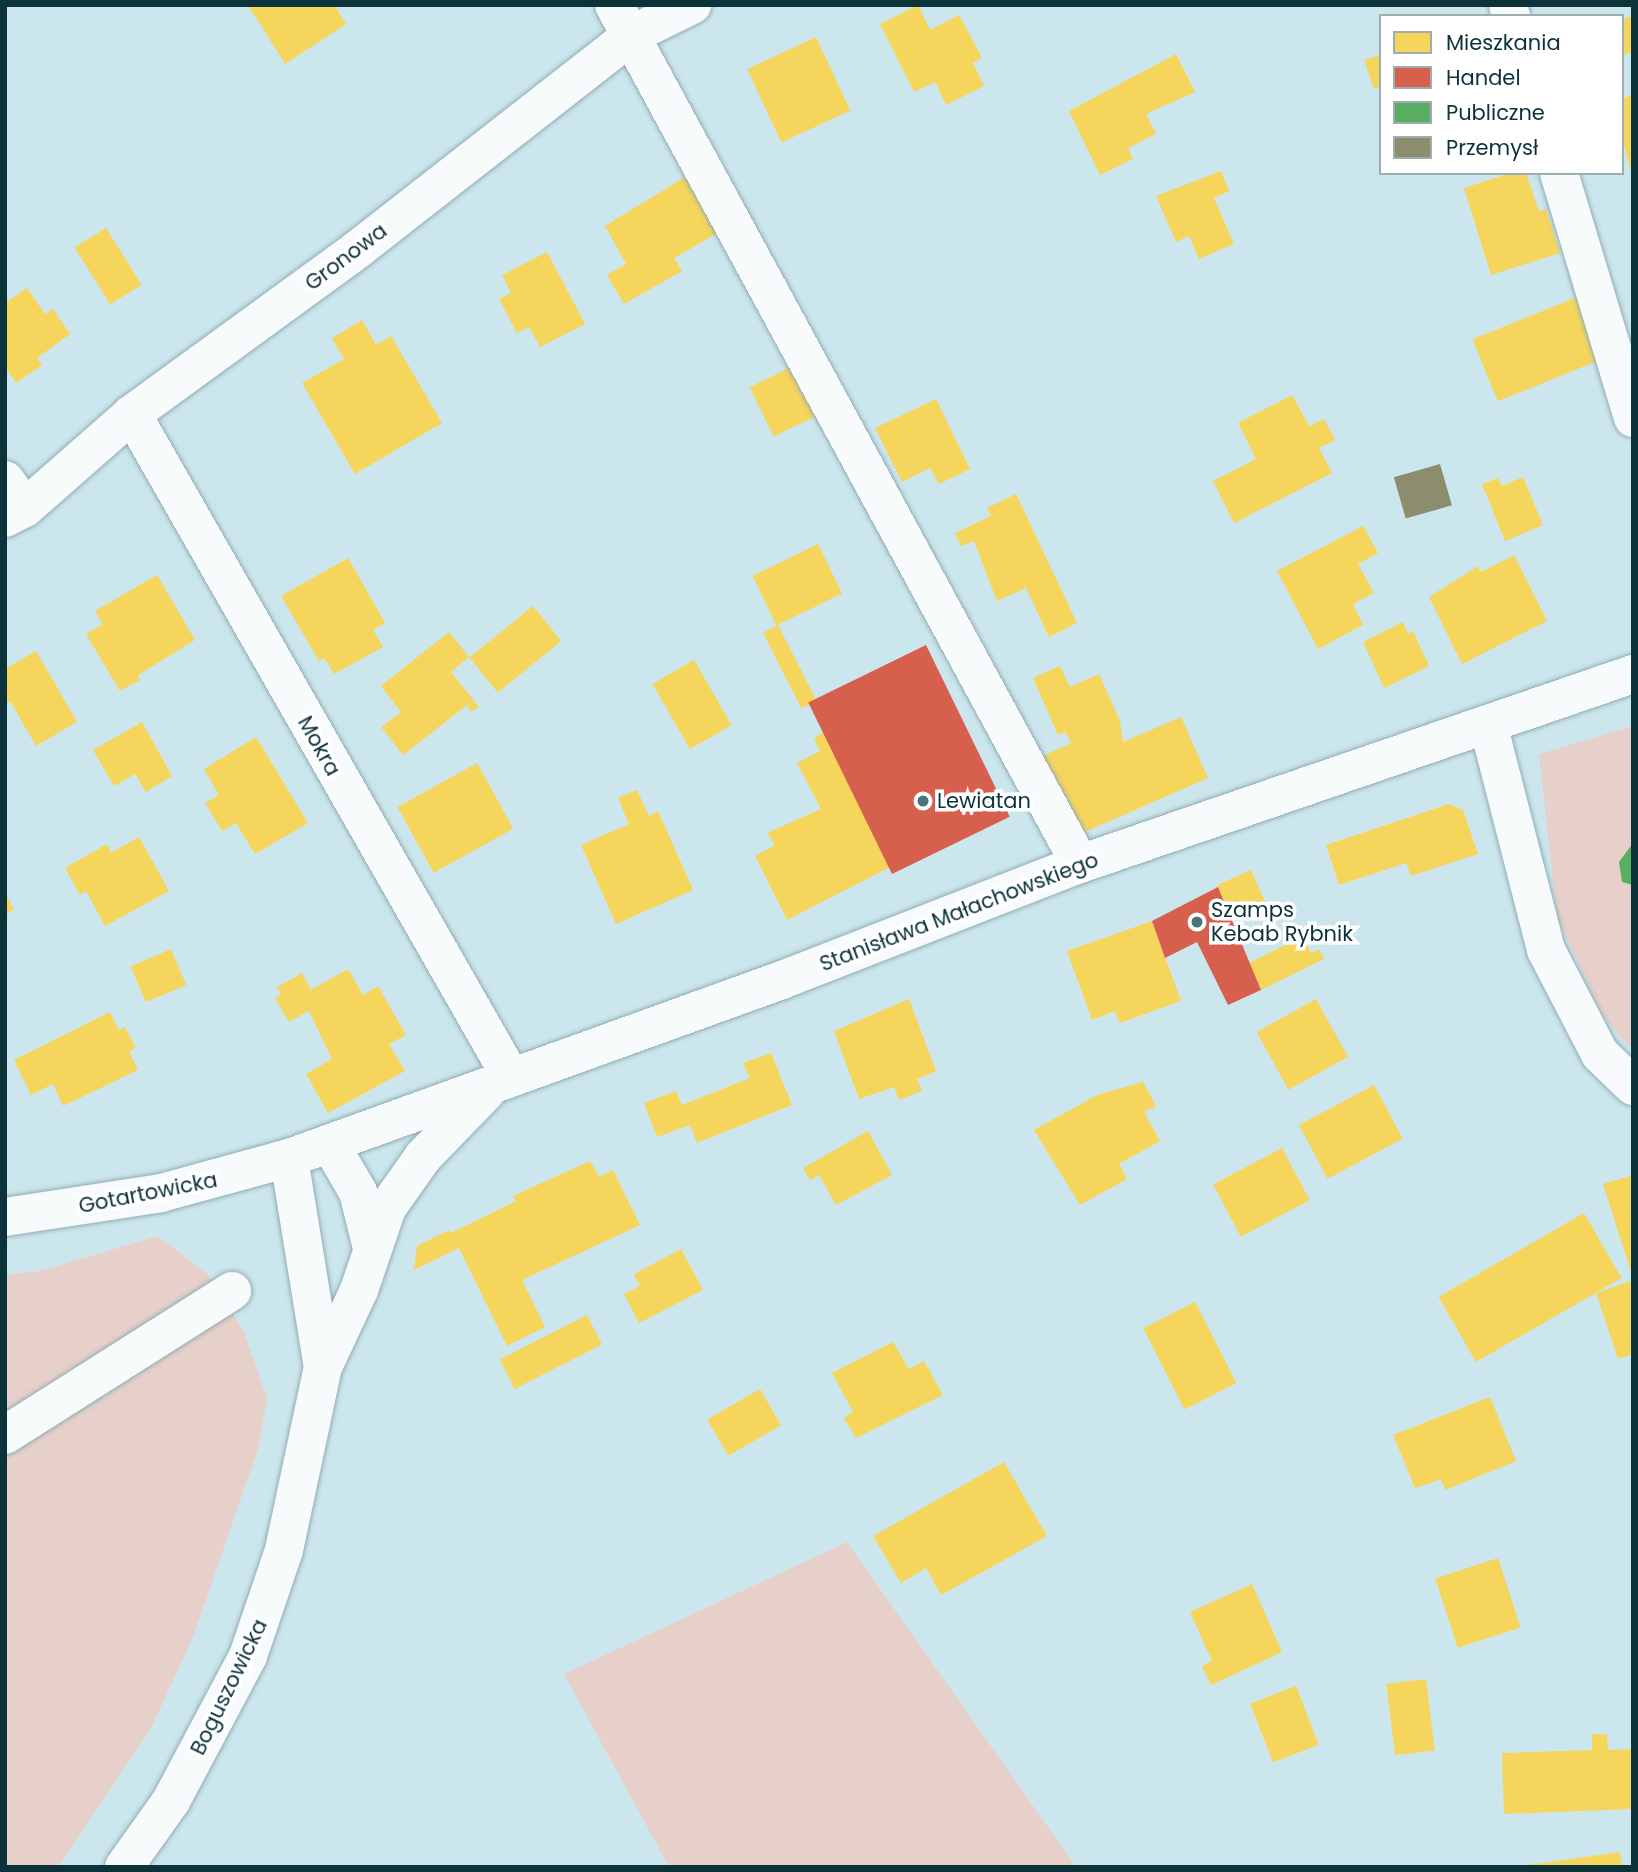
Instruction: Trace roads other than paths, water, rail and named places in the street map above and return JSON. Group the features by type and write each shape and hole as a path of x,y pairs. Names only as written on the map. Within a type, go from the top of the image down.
{"street":[{"name":"Gronowa","path":"12,502 358,249 624,20 692,5"},
{"path":"624,20 1080,864"},
{"path":"1560,175 1633,418"},
{"name":"Mokra","path":"132,414 503,1080"},
{"name":"Stanisława Małachowskiego","path":"289,1158 782,979 1080,864 1633,674"},
{"path":"1488,724 1546,950 1600,1054 1633,1086"},
{"name":"Boguszowicka","path":"124,1867 171,1801 253,1645 284,1550 323,1367 359,1290 371,1244 404,1181 503,1080"},
{"name":"Boguszowicka","path":"330,1144 358,1192 371,1244"},
{"name":"Boguszowicka","path":"289,1158 323,1367"},
{"name":"Gotartowicka","path":"5,1217 161,1193 289,1158"},
{"path":"5,1435 232,1291"}],"place":[{"name":"Lewiatan","path":"923,801"},
{"name":"Szamps Kebab Rybnik","path":"1197,922"}]}
